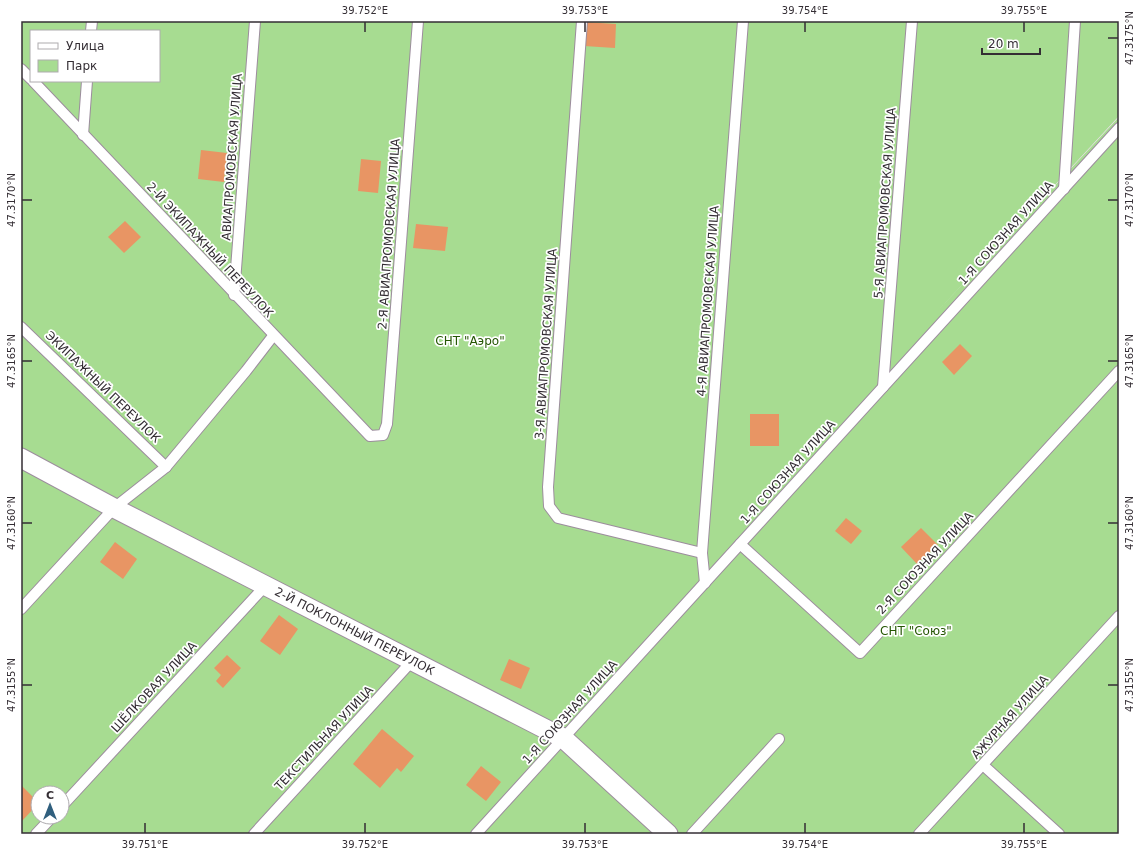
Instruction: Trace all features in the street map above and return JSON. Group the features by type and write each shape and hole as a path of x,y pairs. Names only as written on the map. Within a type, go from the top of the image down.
{"street":[{"name":"2-Й ПОКЛОННЫЙ ПЕРЕУЛОК","path":"21,458 114,508 563,738 668,834"}],"lane":[{"name":"АВИАПРОМОВСКАЯ УЛИЦА","path":"234,295 256,21"},
{"name":"2-Я АВИАПРОМОВСКАЯ УЛИЦА","path":"370,436 383,435 388,424 418,21"},
{"name":"3-Я АВИАПРОМОВСКАЯ УЛИЦА","path":"582,21 548,487 549,506 558,518 702,553"},
{"name":"4-Я АВИАПРОМОВСКАЯ УЛИЦА","path":"705,583 702,553 743,21"},
{"name":"5-Я АВИАПРОМОВСКАЯ УЛИЦА","path":"883,387 912,21"},
{"path":"1064,189 1075,21"},
{"name":"2-Й ЭКИПАЖНЫЙ ПЕРЕУЛОК","path":"21,68 30,78"},
{"name":"2-Й ЭКИПАЖНЫЙ ПЕРЕУЛОК","path":"34,82 234,295 370,436"},
{"path":"83,135 87,82"},
{"name":"1-Я СОЮЗНАЯ УЛИЦА","path":"476,834 1119,128"},
{"name":"ЭКИПАЖНЫЙ ПЕРЕУЛОК","path":"21,327 166,467"},
{"path":"21,609 114,508 166,467 246,371 273,336"},
{"name":"2-Я СОЮЗНАЯ УЛИЦА","path":"740,544 860,653 1119,371"},
{"name":"ШЁЛКОВАЯ УЛИЦА","path":"70,797 266,585"},
{"name":"АЖУРНАЯ УЛИЦА","path":"919,834 1119,616"},
{"name":"ТЕКСТИЛЬНАЯ УЛИЦА","path":"254,834 413,660"},
{"path":"692,834 779,739"},
{"path":"983,765 1059,834"},
{"path":"36,834 44,825"}],"green space":[{"name":"СНТ \"Аэро\"","path":"21,21 1119,21 1119,116 932,317 1119,117 1119,834 21,834"}],"building":[{"path":"585,22 616,24 615,48 584,46"},
{"path":"201,150 227,153 224,182 198,179"},
{"path":"361,159 381,161 378,193 358,191"},
{"path":"125,221 141,237 124,253 108,237"},
{"path":"416,224 448,227 445,251 413,248"},
{"path":"960,344 972,356 954,375 942,362"},
{"path":"750,414 779,414 779,446 750,446"},
{"path":"846,518 862,531 851,544 835,531"},
{"path":"921,528 938,545 917,564 901,547"},
{"path":"115,542 137,559 123,579 100,562"},
{"path":"279,615 298,629 280,655 260,641"},
{"path":"227,655 241,668 223,688 216,681 221,675 214,668"},
{"path":"509,659 530,668 521,689 500,680"},
{"path":"382,729 414,756 401,772 397,768 380,788 353,764"},
{"path":"481,766 501,782 486,801 466,785"},
{"path":"21,785 30,794 30,812 21,822"}],"park label":[{"name":"СНТ \"Союз\"","path":"916,631"}]}
